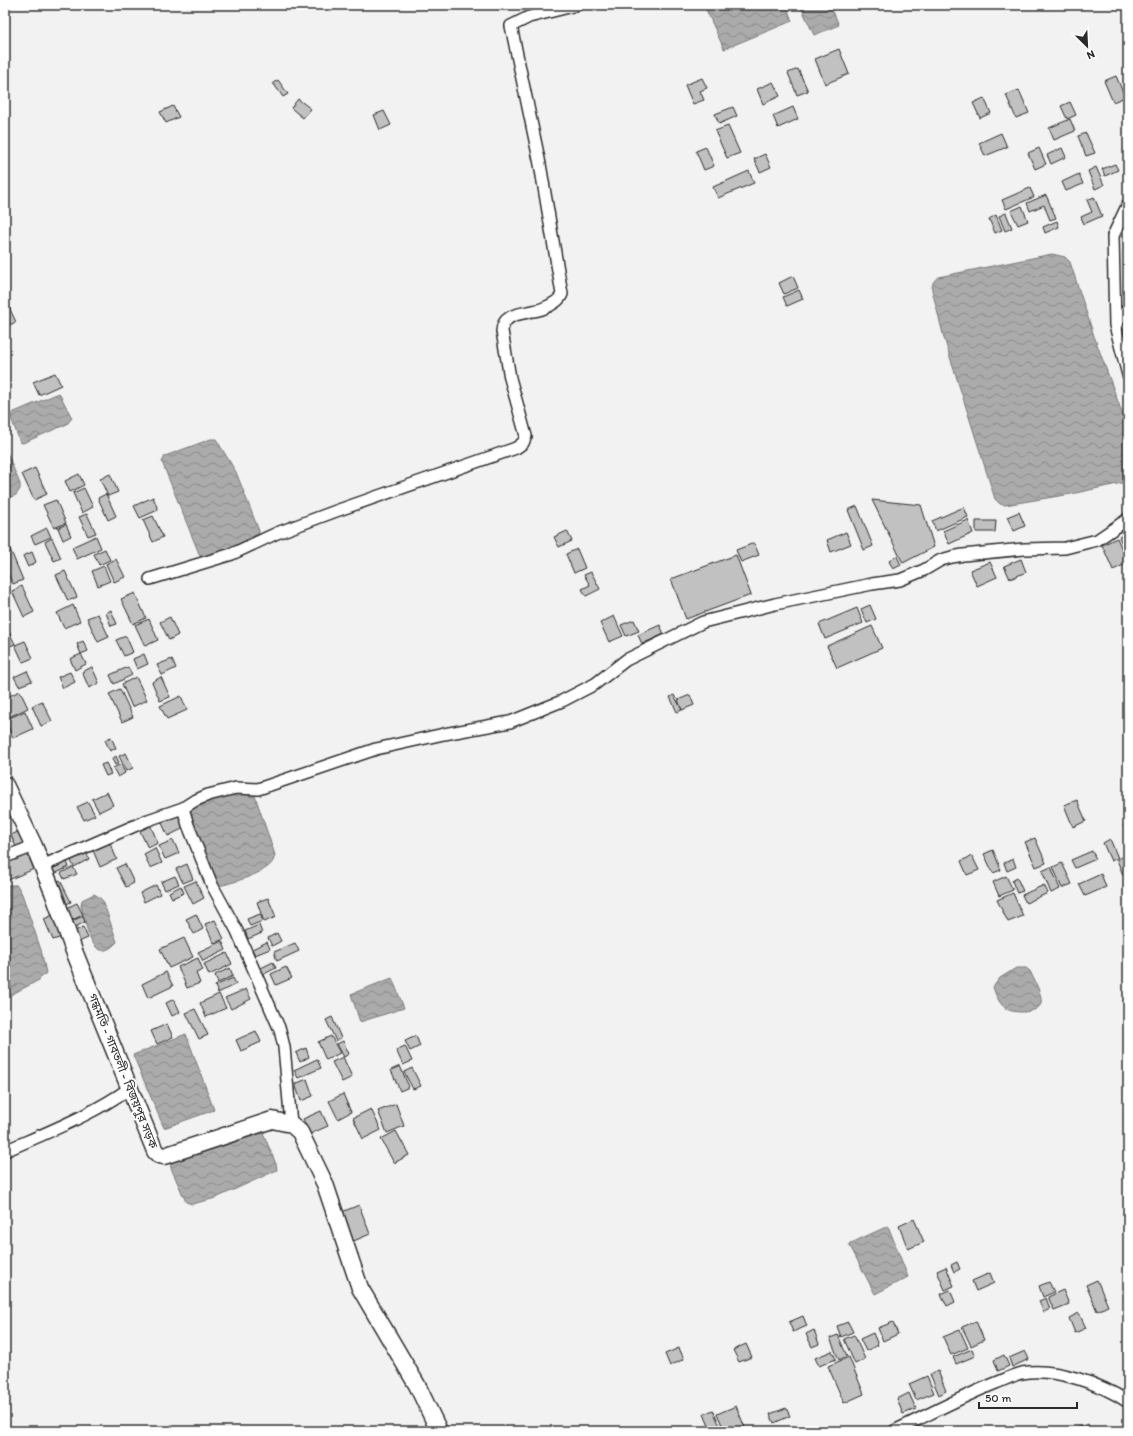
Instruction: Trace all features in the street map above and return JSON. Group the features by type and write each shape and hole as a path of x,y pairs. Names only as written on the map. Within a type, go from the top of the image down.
{"main road":[{"name":"গন্ধমতি - গাবতলী - বিজয়পুর সড়ক","path":"5,785 34,846 53,892 74,951 155,1152 164,1156 272,1120 291,1124"},
{"path":"291,1124 300,1132 325,1184 360,1288 417,1385 439,1431"}],"street":[{"path":"150,579 232,554 277,533 516,448 523,443 526,436 510,378 502,326 512,315 536,311 555,302 562,294 540,164 511,26 529,17 577,5"},
{"path":"1128,204 1113,236 1115,325 1128,375"},
{"path":"1115,325 1128,309"},
{"path":"42,866 113,835 183,808 208,795 236,788 262,788 376,749 444,734 510,722 562,702 595,684 626,660 703,622 775,604 872,584 900,580 924,570 941,560 963,554 1065,548 1097,540 1128,519"},
{"path":"183,808 188,825 212,885 238,931 280,1030 284,1047 291,1124"},
{"path":"5,857 34,846"},
{"path":"5,1151 56,1129 99,1107 130,1088"},
{"path":"894,1431 979,1390 1022,1374 1039,1373 1081,1379 1115,1394 1128,1402"}],"water":[{"path":"704,5 786,5 792,21 724,49"},
{"path":"800,5 830,5 839,25 814,35"},
{"path":"1052,254 1065,257 1070,262 1094,336 1128,429 1128,481 1071,494 1005,505 1000,504 995,499 944,338 932,286 938,277"},
{"path":"59,393 72,418 67,424 23,443 20,442 11,418 12,413"},
{"path":"211,439 216,439 236,472 259,533 223,552 200,556 162,462 165,456"},
{"path":"5,448 20,484 20,489 16,495 5,499"},
{"path":"236,790 254,793 275,855 273,861 264,870 249,877 219,886 210,881 187,809"},
{"path":"9,885 17,885 22,894 41,950 46,973 39,980 5,998 5,887"},
{"path":"94,894 103,901 117,942 108,949 102,950 96,947 85,923 81,906 82,900"},
{"path":"1016,968 1026,968 1030,971 1039,991 1041,1000 1039,1007 1036,1009 1025,1012 1008,1010 999,1001 996,995 993,987 1000,978"},
{"path":"392,978 404,1008 360,1022 351,994"},
{"path":"186,1034 214,1110 164,1128 133,1055"},
{"path":"260,1126 276,1164 277,1170 216,1198 192,1204 186,1202 171,1168 170,1160"},
{"path":"888,1226 908,1277 875,1294 849,1244"}],"building":[{"path":"839,49 849,74 825,84 815,59"},
{"path":"798,69 808,91 797,95 788,73"},
{"path":"1116,76 1125,97 1113,102 1104,81"},
{"path":"702,78 707,88 700,91 704,100 693,104 685,85"},
{"path":"278,80 288,94 283,97 273,83"},
{"path":"773,82 780,96 763,104 757,89"},
{"path":"1019,90 1029,113 1016,118 1006,95"},
{"path":"984,98 991,113 980,118 973,103"},
{"path":"298,99 311,109 303,118 291,108"},
{"path":"1070,102 1076,115 1067,119 1061,106"},
{"path":"173,106 179,117 166,123 160,112"},
{"path":"733,107 737,116 719,124 715,114"},
{"path":"793,107 798,119 778,128 773,116"},
{"path":"384,111 391,125 380,130 374,115"},
{"path":"1070,119 1075,131 1054,140 1049,128"},
{"path":"728,126 740,153 727,158 715,131"},
{"path":"1001,133 1007,147 985,156 979,143"},
{"path":"1086,133 1095,153 1086,156 1078,136"},
{"path":"706,147 714,166 704,170 696,151"},
{"path":"1039,148 1046,164 1035,169 1028,153"},
{"path":"1062,148 1066,157 1051,164 1047,155"},
{"path":"765,154 771,167 760,172 754,159"},
{"path":"1115,164 1118,170 1105,176 1102,169"},
{"path":"1096,167 1104,185 1095,189 1088,171"},
{"path":"749,171 754,183 718,198 713,187"},
{"path":"1079,174 1083,184 1066,191 1062,182"},
{"path":"1030,188 1034,197 1006,209 1002,200"},
{"path":"1046,195 1056,218 1050,220 1044,205 1030,211 1027,203"},
{"path":"1094,197 1102,216 1084,224 1081,217 1092,212 1087,200"},
{"path":"1022,206 1028,221 1018,225 1011,211"},
{"path":"1006,213 1012,228 1005,231 999,216"},
{"path":"996,215 1002,230 995,233 989,219"},
{"path":"1057,221 1059,227 1045,233 1043,227"},
{"path":"793,276 798,288 784,294 779,283"},
{"path":"799,290 803,299 787,306 783,297"},
{"path":"7,303 16,322 5,327 5,304"},
{"path":"55,373 61,385 39,395 33,382"},
{"path":"35,468 47,494 34,500 22,474"},
{"path":"79,474 84,485 70,492 65,481"},
{"path":"110,474 118,492 108,496 100,479"},
{"path":"84,488 93,507 82,513 73,493"},
{"path":"106,494 116,516 108,520 98,498"},
{"path":"153,497 158,510 140,518 134,506"},
{"path":"56,500 66,523 54,528 43,505"},
{"path":"872,500 921,505 934,547 903,563"},
{"path":"857,506 873,546 864,550 848,510"},
{"path":"964,507 968,517 936,531 932,521"},
{"path":"1019,512 1025,526 1014,531 1007,517"},
{"path":"87,514 96,533 88,536 79,517"},
{"path":"153,516 163,537 153,542 143,520"},
{"path":"968,520 973,533 949,544 943,531"},
{"path":"976,521 996,521 995,532 976,532"},
{"path":"66,524 71,536 63,540 58,528"},
{"path":"47,528 51,537 35,544 31,536"},
{"path":"567,531 572,541 559,547 554,537"},
{"path":"846,532 851,544 831,552 827,540"},
{"path":"1128,533 1128,557 1119,537"},
{"path":"96,536 101,548 77,559 72,547"},
{"path":"52,538 61,558 54,561 45,542"},
{"path":"1117,538 1128,563 1113,570 1102,545"},
{"path":"754,543 759,555 741,562 736,550"},
{"path":"10,549 23,580 13,584 5,568 5,551"},
{"path":"105,549 110,560 99,565 94,554"},
{"path":"577,549 585,568 574,573 566,554"},
{"path":"32,552 36,562 28,567 23,556"},
{"path":"736,555 751,595 686,619 671,579"},
{"path":"897,556 901,565 893,569 889,561"},
{"path":"116,559 125,577 114,582 106,564"},
{"path":"1021,559 1026,572 1010,579 1004,566"},
{"path":"990,562 997,577 977,586 970,570"},
{"path":"104,566 110,581 98,586 92,571"},
{"path":"65,571 77,597 68,601 56,575"},
{"path":"591,572 600,589 586,596 582,589 590,585 584,575"},
{"path":"22,586 34,612 24,617 12,591"},
{"path":"135,593 146,618 133,624 121,599"},
{"path":"73,605 80,621 64,628 57,613"},
{"path":"870,605 876,619 867,623 861,609"},
{"path":"857,608 863,623 825,639 819,624"},
{"path":"111,610 117,624 111,626 106,613"},
{"path":"98,614 109,637 98,642 87,618"},
{"path":"614,616 623,636 609,642 600,623"},
{"path":"170,617 178,635 169,640 160,622"},
{"path":"149,619 158,640 145,646 135,625"},
{"path":"634,620 639,631 626,636 621,625"},
{"path":"660,625 664,634 642,644 638,635"},
{"path":"872,626 882,648 837,668 827,646"},
{"path":"9,632 15,644 5,648 5,634"},
{"path":"126,636 133,652 124,656 116,640"},
{"path":"25,641 33,658 23,662 15,645"},
{"path":"83,641 88,651 81,654 77,644"},
{"path":"81,654 86,664 75,670 70,659"},
{"path":"144,654 148,664 137,669 133,659"},
{"path":"172,659 176,668 162,675 157,665"},
{"path":"92,667 99,683 89,688 82,672"},
{"path":"128,667 132,675 114,684 110,675"},
{"path":"27,671 32,681 19,686 14,677"},
{"path":"70,672 75,682 63,688 58,677"},
{"path":"136,677 147,700 132,707 122,684"},
{"path":"161,677 170,697 160,701 152,682"},
{"path":"120,689 133,717 122,722 109,694"},
{"path":"20,691 28,708 5,719 5,698"},
{"path":"674,695 682,710 677,712 670,697"},
{"path":"690,695 694,705 682,710 678,700"},
{"path":"181,696 187,710 167,719 160,706"},
{"path":"42,701 52,721 41,726 32,706"},
{"path":"25,711 33,729 13,738 5,720"},
{"path":"111,737 116,748 110,751 105,740"},
{"path":"126,753 133,768 126,771 119,756"},
{"path":"116,756 119,763 115,765 112,759"},
{"path":"106,763 111,774 106,776 101,765"},
{"path":"121,764 125,773 118,777 113,768"},
{"path":"107,792 113,805 99,812 92,799"},
{"path":"1077,800 1086,821 1073,827 1064,805"},
{"path":"88,802 95,815 84,820 77,807"},
{"path":"179,813 186,827 168,836 161,821"},
{"path":"149,822 158,843 148,848 138,827"},
{"path":"1128,823 1128,836 1123,825"},
{"path":"22,830 28,841 16,847 11,835"},
{"path":"1035,838 1046,863 1036,867 1025,842"},
{"path":"1110,839 1118,858 1111,861 1103,843"},
{"path":"108,840 117,859 100,867 92,848"},
{"path":"173,840 179,853 165,859 159,846"},
{"path":"155,848 162,863 150,868 144,854"},
{"path":"85,849 89,859 74,867 69,857"},
{"path":"993,850 1001,870 993,873 984,854"},
{"path":"1092,851 1096,859 1075,868 1071,860"},
{"path":"28,854 34,869 6,881 5,863"},
{"path":"972,856 979,870 967,875 961,861"},
{"path":"1124,856 1128,865 1128,873 1123,875 1117,860"},
{"path":"66,859 69,867 54,874 50,866"},
{"path":"1013,859 1016,867 1007,871 1004,863"},
{"path":"1062,863 1072,884 1062,888 1053,867"},
{"path":"125,864 134,883 126,887 116,868"},
{"path":"187,864 193,879 183,883 176,869"},
{"path":"73,867 77,874 64,879 61,873"},
{"path":"1051,867 1060,889 1051,893 1042,871"},
{"path":"1101,874 1106,887 1085,896 1079,884"},
{"path":"175,876 179,884 165,890 161,882"},
{"path":"1006,876 1013,890 999,896 993,882"},
{"path":"1017,878 1023,891 1017,893 1012,881"},
{"path":"60,880 71,902 64,905 54,883"},
{"path":"196,881 204,898 193,904 184,886"},
{"path":"156,885 160,894 144,902 140,893"},
{"path":"1044,885 1048,893 1026,903 1022,895"},
{"path":"181,886 184,893 172,898 169,892"},
{"path":"1013,893 1023,916 1008,922 997,900"},
{"path":"268,898 276,917 264,922 257,902"},
{"path":"77,903 83,915 70,921 64,909"},
{"path":"196,914 203,929 194,934 186,919"},
{"path":"260,914 263,921 250,926 247,919"},
{"path":"53,915 62,937 53,940 44,919"},
{"path":"83,916 85,922 73,928 70,922"},
{"path":"215,920 224,939 214,943 205,924"},
{"path":"259,925 262,933 248,939 245,931"},
{"path":"83,927 88,938 76,943 71,933"},
{"path":"277,933 281,941 272,946 268,938"},
{"path":"184,938 193,957 169,968 160,949"},
{"path":"222,941 226,950 203,961 198,952"},
{"path":"267,942 270,949 255,955 252,949"},
{"path":"295,943 299,951 277,961 274,952"},
{"path":"227,953 232,964 209,975 204,964"},
{"path":"198,958 203,970 196,973 200,983 187,988 178,967"},
{"path":"273,962 276,968 264,974 261,968"},
{"path":"286,967 292,978 276,985 271,974"},
{"path":"230,968 233,976 218,983 215,975"},
{"path":"166,972 173,986 148,998 142,984"},
{"path":"233,978 236,984 218,993 215,986"},
{"path":"246,989 251,999 231,1009 225,998"},
{"path":"219,994 226,1008 206,1017 200,1003"},
{"path":"174,999 180,1012 172,1016 166,1003"},
{"path":"195,1009 208,1035 199,1039 186,1013"},
{"path":"332,1017 341,1038 336,1041 326,1020"},
{"path":"167,1024 173,1037 157,1044 151,1031"},
{"path":"256,1031 261,1042 241,1051 236,1040"},
{"path":"331,1036 340,1053 326,1060 318,1042"},
{"path":"416,1036 420,1046 410,1051 405,1041"},
{"path":"343,1041 349,1054 344,1057 337,1044"},
{"path":"405,1046 412,1061 403,1065 396,1050"},
{"path":"306,1048 309,1057 300,1062 296,1053"},
{"path":"343,1057 352,1077 342,1082 332,1062"},
{"path":"317,1059 321,1068 298,1078 294,1070"},
{"path":"400,1066 409,1087 400,1091 391,1070"},
{"path":"412,1068 421,1086 413,1089 404,1072"},
{"path":"307,1079 313,1096 301,1101 295,1084"},
{"path":"343,1094 351,1112 338,1119 329,1101"},
{"path":"396,1104 404,1126 387,1133 378,1111"},
{"path":"371,1109 381,1130 363,1139 353,1118"},
{"path":"321,1111 328,1126 310,1134 303,1119"},
{"path":"396,1131 409,1155 394,1163 381,1139"},
{"path":"359,1205 370,1234 349,1243 337,1214"},
{"path":"914,1219 924,1242 908,1249 899,1226"},
{"path":"957,1262 960,1269 954,1272 951,1265"},
{"path":"946,1267 954,1286 945,1290 937,1271"},
{"path":"990,1273 994,1283 976,1291 972,1281"},
{"path":"1097,1280 1108,1306 1097,1311 1086,1285"},
{"path":"1049,1282 1054,1292 1043,1297 1039,1286"},
{"path":"950,1290 955,1302 947,1306 941,1294"},
{"path":"1063,1290 1069,1304 1054,1310 1048,1297"},
{"path":"1046,1298 1050,1309 1044,1312 1039,1301"},
{"path":"1079,1313 1086,1328 1075,1333 1069,1318"},
{"path":"803,1316 807,1326 793,1332 789,1322"},
{"path":"976,1321 984,1340 971,1346 962,1327"},
{"path":"848,1322 853,1332 841,1337 837,1326"},
{"path":"893,1322 898,1334 883,1341 878,1328"},
{"path":"814,1330 819,1344 812,1347 806,1334"},
{"path":"960,1330 968,1348 951,1355 943,1337"},
{"path":"873,1333 878,1345 866,1351 860,1339"},
{"path":"838,1335 847,1356 839,1360 830,1338"},
{"path":"854,1335 865,1359 855,1364 844,1339"},
{"path":"746,1344 752,1357 739,1362 733,1350"},
{"path":"679,1348 684,1359 670,1366 665,1354"},
{"path":"972,1349 975,1356 956,1364 953,1357"},
{"path":"832,1351 836,1359 819,1366 815,1358"},
{"path":"1025,1351 1029,1359 1012,1367 1009,1358"},
{"path":"1004,1355 1009,1366 998,1371 994,1360"},
{"path":"849,1357 864,1394 844,1403 828,1366"},
{"path":"938,1371 946,1391 939,1395 930,1374"},
{"path":"927,1376 934,1393 916,1400 909,1384"},
{"path":"909,1393 916,1409 903,1414 897,1399"},
{"path":"736,1406 746,1430 725,1431 717,1414"},
{"path":"786,1408 790,1416 774,1423 770,1414"},
{"path":"713,1410 722,1431 711,1431 704,1414"},
{"path":"1088,1424 1090,1431 1068,1431 1068,1430"}]}
